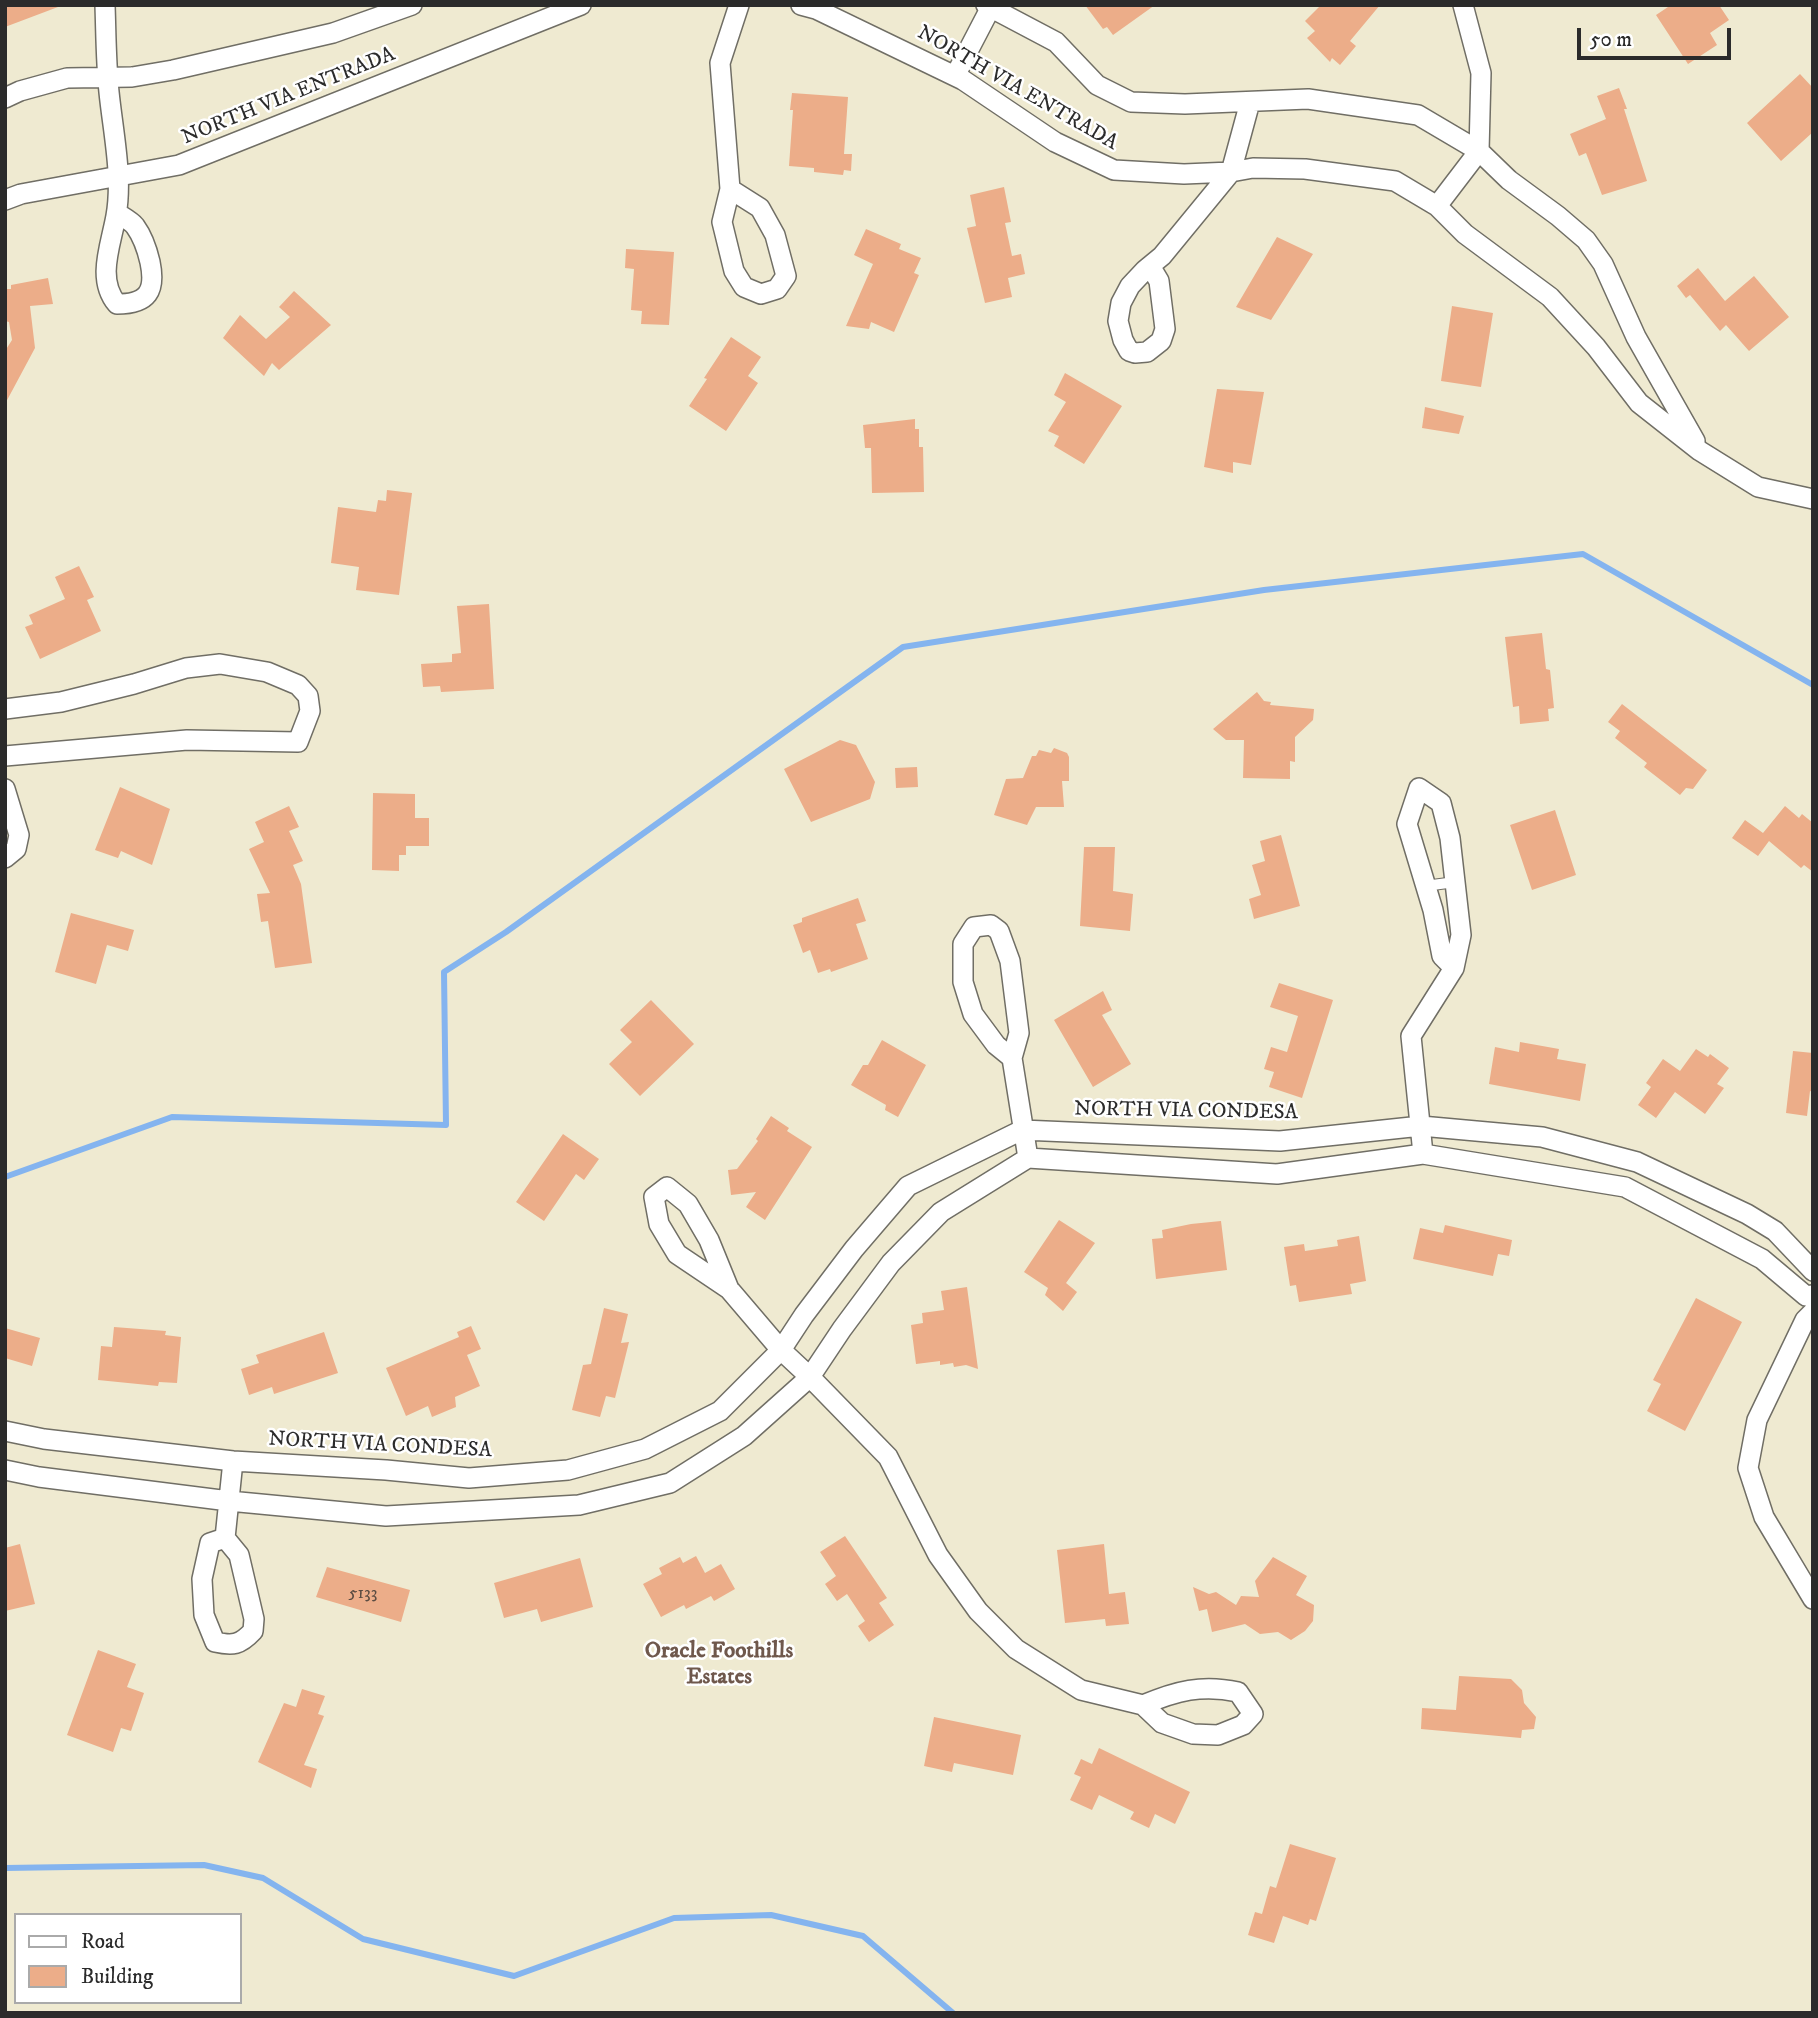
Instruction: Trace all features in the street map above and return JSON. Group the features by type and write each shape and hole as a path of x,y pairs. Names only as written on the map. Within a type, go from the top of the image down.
{"street":[{"path":"105,5 107,77 118,176 117,213"},
{"name":"NORTH VIA ENTRADA","path":"5,98 67,78 132,77 173,70 320,36 412,5"},
{"name":"NORTH VIA ENTRADA","path":"5,200 20,194 179,165 581,5"},
{"path":"730,189 760,208 775,235 786,276 777,289 761,294 744,287 734,271 722,222 730,189 720,63 739,5"},
{"name":"NORTH VIA ENTRADA","path":"801,5 816,9 955,76 1055,142 1114,170 1184,174 1253,169 1305,169 1395,181 1437,206 1465,234 1550,297 1596,346 1639,403 1700,451 1758,487 1813,499"},
{"path":"1437,206 1479,151 1481,73 1463,5"},
{"path":"955,76 990,6"},
{"name":"NORTH VIA ENTRADA","path":"990,6 1056,42 1097,85 1131,102 1185,104 1308,99 1418,115 1479,151 1509,180 1586,240 1603,264 1636,337 1700,451"},
{"path":"1150,265 1162,256 1231,172 1250,102"},
{"path":"5,709 61,702 186,668 220,664 267,672 298,685 308,696 310,711 298,742 187,740 5,756"},
{"path":"1423,1154 1411,1036 1454,968 1461,935 1450,838 1441,803 1419,788 1407,824 1433,910 1442,956 1454,968"},
{"path":"5,789 19,835 16,849 5,858"},
{"path":"1012,1058 996,1045 974,1014 964,982 963,943 974,926 990,925 999,931 1010,961 1019,1033 1012,1058 1028,1158"},
{"name":"NORTH VIA CONDESA","path":"5,1432 233,1461 469,1478 568,1470 645,1449 720,1410 781,1350 854,1249 908,1186 1023,1130 1280,1141 1421,1126 1542,1137 1637,1162 1747,1214 1775,1231 1813,1270"},
{"path":"5,1471 229,1501 386,1516 579,1505 670,1483 744,1436 810,1377 891,1263 941,1212 1028,1158 1277,1174 1423,1154 1625,1187 1762,1259 1806,1296 1813,1295"},
{"path":"729,1289 709,1240 688,1203 667,1187 654,1197 659,1224 677,1254 729,1289 781,1350 888,1457 938,1555 978,1611 1016,1649 1081,1690 1143,1705 1162,1723 1193,1734 1218,1735 1243,1725 1253,1714 1238,1692 1218,1687 1184,1690 1143,1705"},
{"path":"1813,1312 1805,1320 1758,1420 1748,1468 1763,1517 1813,1599"},
{"path":"225,1538 210,1543 202,1579 204,1615 215,1642 228,1644 243,1642 253,1632 254,1619 239,1555 225,1538 233,1461"}],"lane":[{"path":"1425,886 1455,882"}],"building":[{"path":"5,5 58,5 58,7 5,27"},
{"path":"1085,5 1155,5 1113,35 1107,27 1103,29"},
{"path":"1321,5 1380,5 1350,41 1356,46 1340,65 1332,58 1330,62 1307,38 1315,31 1305,21"},
{"path":"1671,5 1719,5 1729,20 1710,33 1717,45 1688,64 1656,15"},
{"path":"1800,74 1813,88 1813,132 1781,161 1747,123"},
{"path":"1619,88 1647,181 1602,195 1586,153 1579,156 1570,134 1606,119 1597,96"},
{"path":"792,93 848,97 844,154 852,154 851,171 844,170 843,175 814,172 814,168 789,166"},
{"path":"1004,187 1011,222 1005,223 1012,256 1021,254 1025,274 1008,278 1012,297 985,303 967,228 976,226 970,195"},
{"path":"866,229 901,244 899,249 921,258 914,273 919,275 894,332 871,322 869,329 846,326 873,264 854,255"},
{"path":"1277,237 1313,254 1271,320 1236,307"},
{"path":"626,249 674,252 669,325 641,324 642,311 631,310 634,269 625,268"},
{"path":"1698,268 1725,301 1754,276 1789,317 1749,351 1726,325 1720,331 1690,295 1686,298 1677,286"},
{"path":"48,278 53,304 30,306 35,348 5,404 5,351 12,340 9,322 5,321 5,289 11,289 11,285"},
{"path":"294,291 331,325 279,370 272,363 264,376 223,338 240,315 266,339 290,317 279,307"},
{"path":"1452,306 1493,313 1481,387 1441,381"},
{"path":"731,337 761,357 748,376 758,383 726,431 689,406"},
{"path":"1065,373 1122,406 1084,464 1054,446 1059,436 1048,431 1066,402 1054,395"},
{"path":"1217,389 1264,392 1251,465 1233,462 1233,473 1204,467"},
{"path":"1425,407 1464,416 1459,434 1422,428"},
{"path":"915,419 915,429 919,429 919,447 923,447 924,492 872,493 871,448 865,448 863,425"},
{"path":"387,490 412,493 399,595 356,590 359,567 331,563 338,507 376,512 378,500 386,501"},
{"path":"79,566 94,597 87,600 101,631 40,659 25,627 33,624 29,615 65,599 55,577"},
{"path":"489,604 494,689 441,692 440,686 423,687 421,664 452,662 452,654 461,653 457,606"},
{"path":"1542,633 1554,708 1548,709 1549,721 1520,724 1519,706 1513,707 1505,637"},
{"path":"1257,692 1264,701 1271,702 1270,705 1314,709 1313,720 1295,737 1295,762 1290,761 1290,779 1243,778 1244,740 1226,740 1213,729"},
{"path":"1622,704 1707,770 1693,789 1686,788 1680,795 1644,767 1647,763 1615,738 1620,731 1608,722"},
{"path":"840,740 856,745 875,782 870,799 811,822 784,769"},
{"path":"1054,748 1067,753 1069,757 1069,781 1062,781 1064,807 1036,807 1027,825 994,815 1006,779 1023,778 1032,756 1036,756 1039,750 1051,753"},
{"path":"917,767 918,787 896,788 895,768"},
{"path":"120,787 170,809 152,865 121,851 118,858 95,850"},
{"path":"373,793 415,794 415,818 429,818 429,846 406,846 406,855 399,855 399,871 372,870"},
{"path":"289,806 299,827 289,831 303,861 293,865 301,884 312,963 275,968 268,921 261,922 257,894 270,893 249,849 264,842 255,822"},
{"path":"1785,806 1799,818 1802,814 1813,823 1813,872 1804,865 1801,868 1769,841 1758,856 1732,838 1745,820 1763,833"},
{"path":"1555,810 1576,875 1532,890 1510,825"},
{"path":"1281,835 1300,906 1254,919 1249,899 1261,895 1252,865 1265,861 1260,841"},
{"path":"1084,847 1115,847 1113,891 1133,894 1130,931 1080,926"},
{"path":"858,898 866,921 856,924 868,959 831,972 830,969 818,973 810,950 803,953 793,925 802,922 802,918"},
{"path":"71,913 134,930 128,951 107,945 96,984 55,972"},
{"path":"1279,983 1333,1000 1302,1098 1269,1087 1274,1072 1264,1069 1271,1047 1287,1052 1298,1016 1270,1007"},
{"path":"1103,991 1112,1010 1102,1015 1131,1064 1093,1087 1054,1020"},
{"path":"651,1000 694,1044 640,1096 609,1064 632,1042 620,1030"},
{"path":"882,1040 926,1065 898,1117 885,1110 886,1105 851,1085 863,1065 868,1065"},
{"path":"1520,1042 1559,1049 1557,1059 1586,1064 1580,1101 1489,1084 1495,1047 1519,1052"},
{"path":"1696,1049 1708,1057 1710,1054 1729,1068 1717,1084 1724,1088 1705,1114 1675,1092 1656,1118 1638,1105 1651,1087 1646,1083 1663,1059 1680,1071"},
{"path":"1793,1051 1813,1053 1813,1092 1810,1091 1807,1116 1786,1113"},
{"path":"771,1116 789,1128 787,1131 812,1147 765,1220 746,1207 756,1192 731,1195 728,1170 737,1169 758,1141 756,1139"},
{"path":"563,1134 599,1159 584,1180 576,1174 544,1221 516,1202"},
{"path":"1059,1220 1095,1243 1066,1283 1077,1292 1063,1311 1045,1295 1048,1288 1024,1272"},
{"path":"1221,1221 1227,1270 1156,1279 1152,1239 1163,1238 1162,1230"},
{"path":"1445,1225 1512,1240 1509,1256 1498,1254 1493,1276 1413,1259 1420,1228 1443,1233"},
{"path":"1359,1236 1366,1281 1350,1284 1352,1294 1299,1302 1296,1285 1290,1286 1284,1247 1304,1244 1305,1251 1338,1246 1337,1240"},
{"path":"967,1287 978,1369 966,1365 954,1367 953,1363 940,1365 940,1361 916,1364 911,1325 923,1323 922,1313 944,1310 941,1291"},
{"path":"1696,1298 1742,1322 1685,1431 1647,1411 1661,1384 1653,1380"},
{"path":"604,1308 628,1314 621,1343 629,1342 615,1398 606,1396 600,1417 572,1410 583,1365 591,1364"},
{"path":"471,1326 481,1349 467,1355 480,1386 455,1397 456,1407 432,1417 428,1406 406,1416 386,1368 459,1337 457,1332"},
{"path":"114,1327 166,1331 165,1335 181,1337 177,1383 159,1382 158,1386 98,1380 101,1346 112,1347"},
{"path":"5,1328 40,1338 32,1366 5,1358"},
{"path":"324,1332 338,1373 274,1394 272,1387 249,1395 241,1369 259,1363 256,1355"},
{"path":"845,1536 887,1598 879,1603 894,1625 869,1642 858,1626 865,1621 847,1594 837,1601 825,1584 836,1576 820,1552"},
{"path":"20,1544 35,1604 5,1611 5,1548"},
{"path":"1104,1544 1109,1594 1125,1592 1129,1624 1106,1626 1105,1619 1065,1623 1057,1550"},
{"path":"696,1556 705,1573 721,1564 735,1589 714,1601 711,1596 686,1609 684,1605 661,1617 643,1584 662,1574 659,1568 680,1557 683,1563"},
{"path":"1273,1557 1307,1576 1296,1595 1314,1605 1313,1621 1305,1631 1291,1640 1278,1632 1260,1634 1245,1624 1212,1632 1207,1609 1199,1611 1193,1587 1209,1594 1216,1592 1236,1605 1241,1596 1259,1597 1255,1581"},
{"path":"580,1558 593,1607 541,1622 537,1609 504,1618 494,1583"},
{"path":"327,1567 410,1590 401,1622 316,1597"},
{"path":"98,1650 136,1664 127,1687 144,1693 131,1731 121,1728 113,1752 67,1735"},
{"path":"1459,1676 1511,1679 1522,1690 1524,1703 1536,1717 1534,1729 1522,1730 1521,1738 1421,1729 1422,1708 1456,1710"},
{"path":"302,1689 325,1696 318,1714 324,1716 304,1765 317,1769 311,1788 258,1762 284,1703 296,1707"},
{"path":"934,1717 1021,1735 1013,1775 954,1763 952,1772 924,1766"},
{"path":"1099,1748 1190,1792 1175,1824 1155,1814 1149,1828 1130,1819 1134,1812 1099,1795 1092,1810 1070,1800 1081,1777 1074,1774 1081,1759 1092,1764"},
{"path":"1290,1844 1336,1858 1316,1921 1310,1919 1308,1925 1283,1916 1274,1943 1248,1935 1255,1912 1262,1914 1270,1886 1276,1888"}],"waterway":[{"path":"5,1177 172,1117 446,1125 444,972 506,932 903,647 1264,590 1583,554 1813,685"},
{"path":"5,1868 204,1865 263,1878 363,1939 514,1976 674,1918 771,1915 863,1936 953,2013"}],"district":[{"name":"Oracle Foothills Estates","path":"719,1665"}]}
